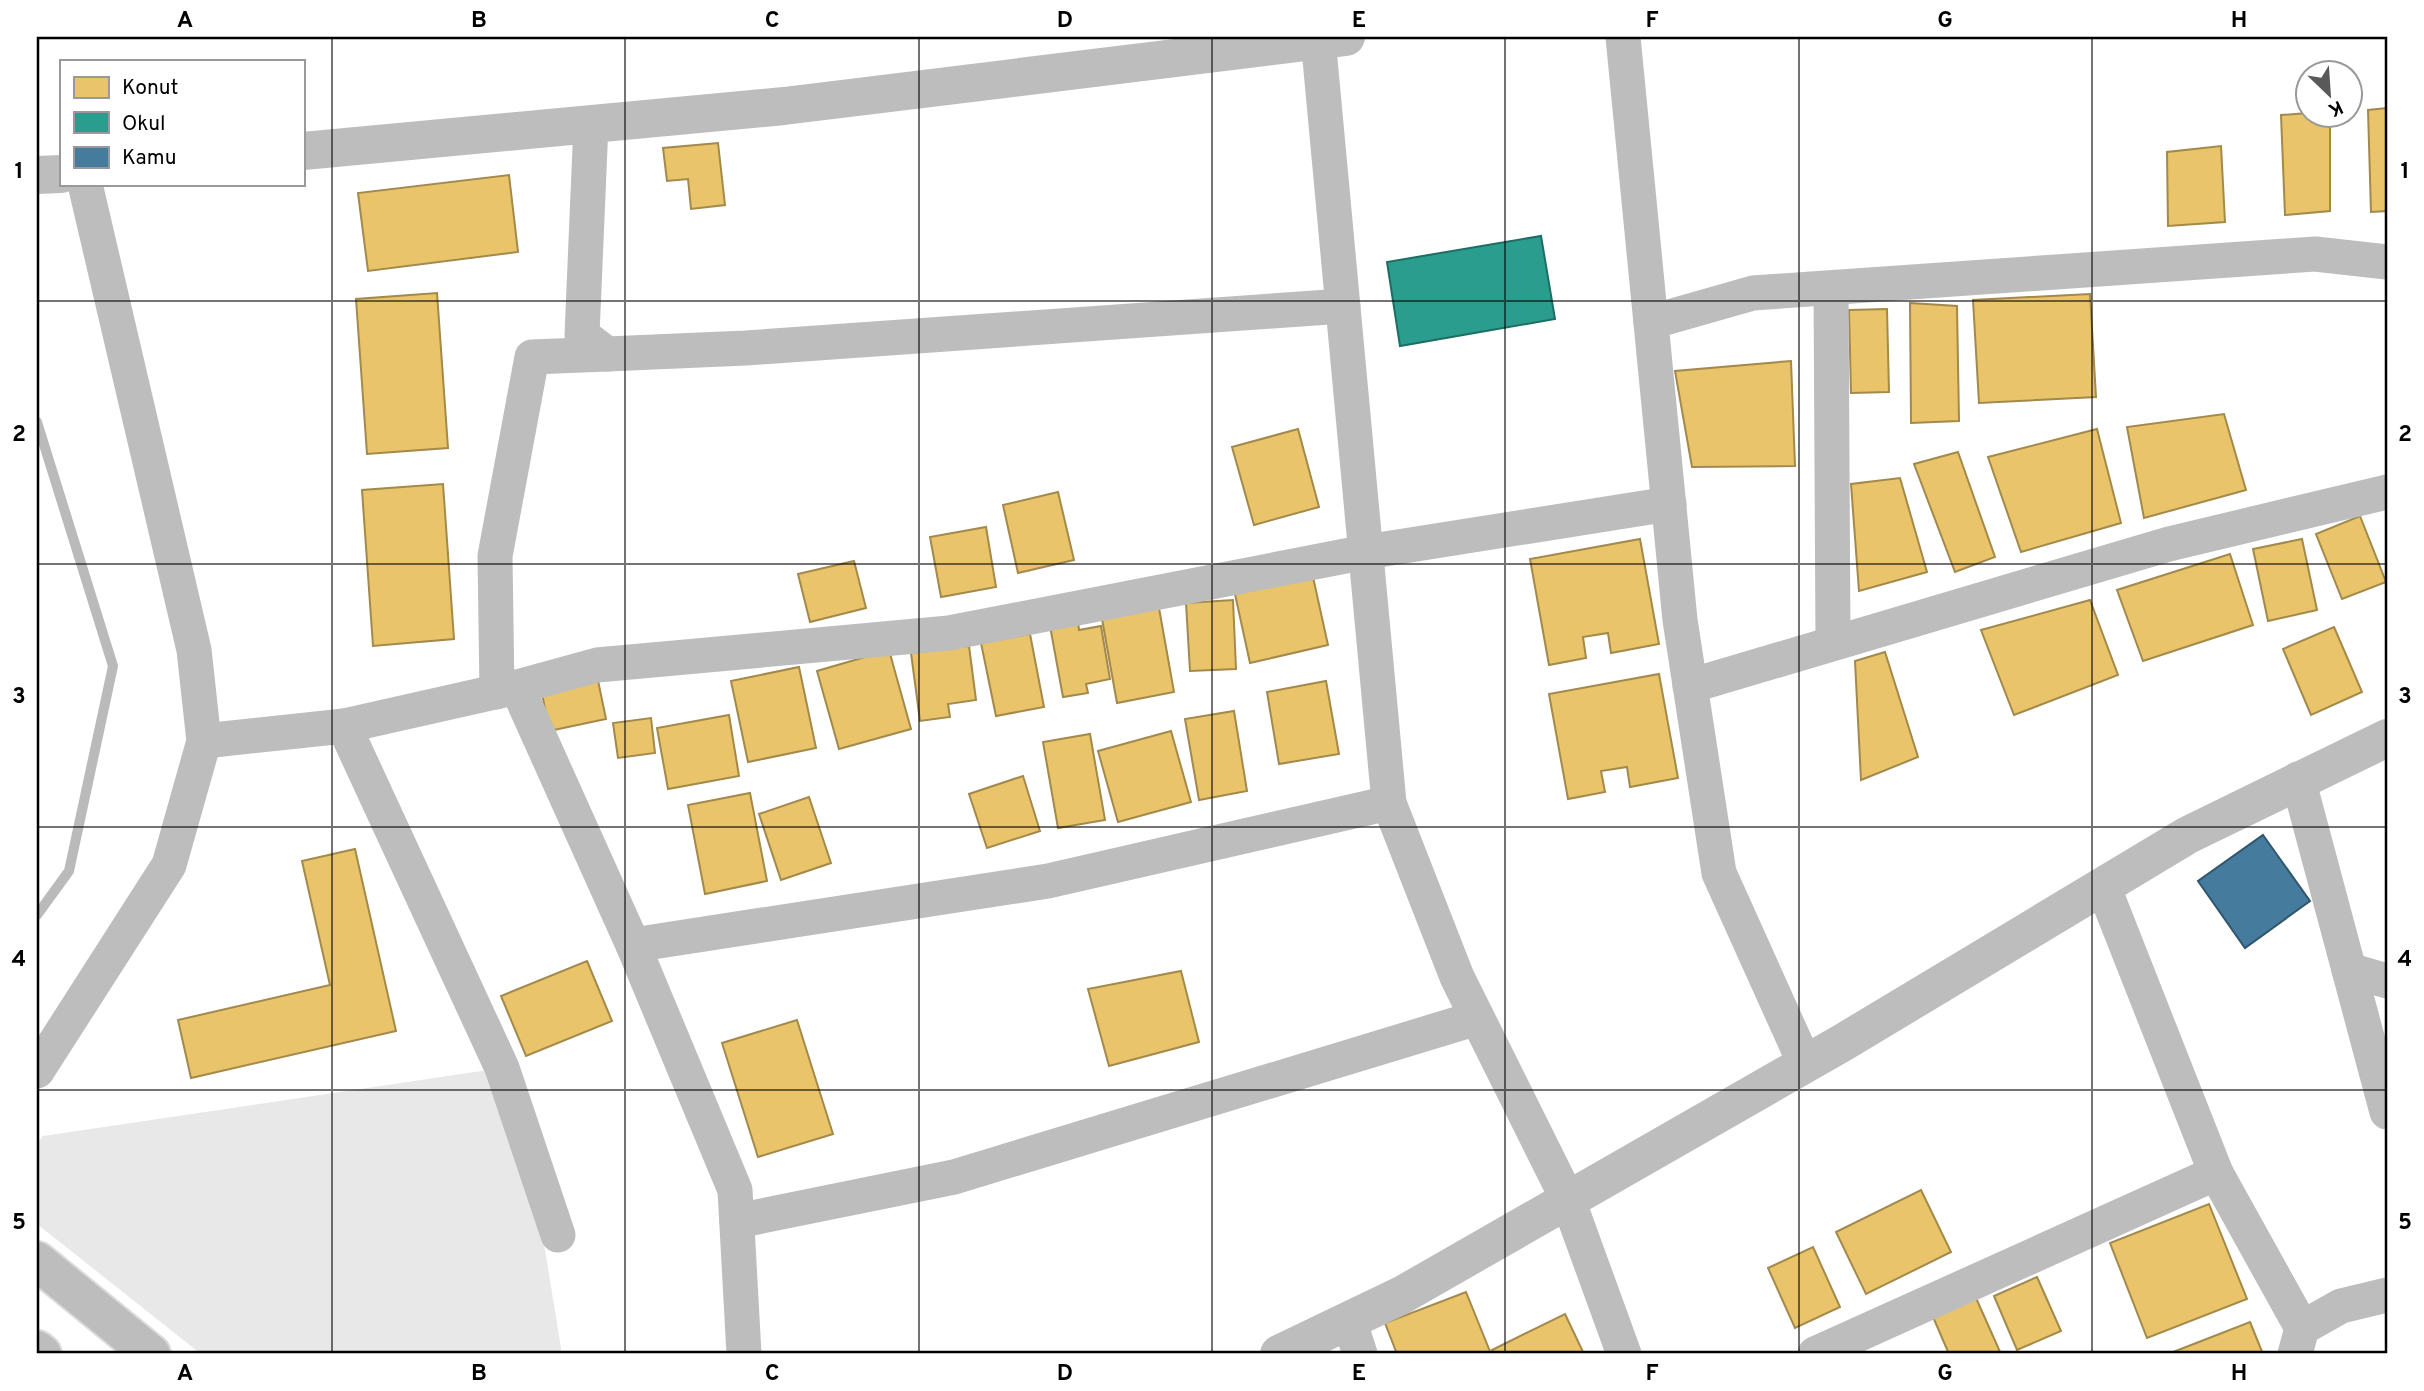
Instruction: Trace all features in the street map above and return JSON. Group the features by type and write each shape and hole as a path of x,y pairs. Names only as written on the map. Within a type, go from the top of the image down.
{"street":[{"path":"1623,37 1669,505 1690,686 1719,873 1805,1064"},
{"path":"304,151 784,106 1332,38 1343,306 1389,803 1457,977 1569,1200 1624,1354"},
{"path":"591,124 582,335 607,354"},
{"path":"37,1071 169,865 204,741 194,650 85,186"},
{"path":"1651,322 1753,293 2315,254 2387,262"},
{"path":"1831,288 1833,643"},
{"path":"744,1354 735,1190 633,945 507,690 495,556 532,357 746,348 1343,306"},
{"path":"1690,686 2169,544 2387,492"},
{"path":"204,741 344,726 507,690 597,665 949,633 1366,552 1669,505"},
{"path":"344,726 502,1068 558,1235"},
{"path":"1279,1354 1355,1337 1402,1295 1805,1064 2188,835 2298,779 2387,738"},
{"path":"2298,779 2387,1112"},
{"path":"633,945 1048,881 1389,803"},
{"path":"2103,886 2216,1172 2298,1341 2341,1306 2387,1295"},
{"path":"2349,970 2387,981"},
{"path":"737,1221 954,1177 1477,1018"},
{"path":"1815,1354 2216,1172"},
{"path":"37,1261 150,1354"},
{"path":"37,1350 42,1354"}],"shaded area":[{"path":"495,1069 539,1213 562,1354 201,1354 37,1224 37,1144 43,1136"}],"building: Konut":[{"path":"2387,108 2387,211 2371,212 2368,110"},
{"path":"2294,114 2294,130 2330,130 2330,211 2285,215 2281,115"},
{"path":"718,143 725,205 691,209 688,179 667,181 663,148"},
{"path":"2221,146 2225,222 2168,226 2167,152"},
{"path":"509,175 518,252 368,271 358,193"},
{"path":"437,293 448,448 367,454 356,299"},
{"path":"2090,294 2096,397 1979,403 1973,300"},
{"path":"1910,303 1957,306 1959,421 1911,423"},
{"path":"1887,309 1889,392 1851,393 1849,310"},
{"path":"1791,361 1795,466 1692,467 1675,371"},
{"path":"2224,414 2246,490 2144,518 2127,427"},
{"path":"1298,429 1319,507 1254,525 1232,447"},
{"path":"2097,429 2121,523 2021,552 1988,457"},
{"path":"1958,452 1995,557 1955,572 1914,464"},
{"path":"1900,478 1927,572 1859,591 1851,484"},
{"path":"443,484 454,639 373,646 362,490"},
{"path":"1058,492 1074,560 1018,573 1003,505"},
{"path":"2360,516 2386,582 2342,599 2316,534"},
{"path":"986,527 996,587 941,597 930,537"},
{"path":"1640,539 1659,644 1611,653 1608,633 1583,637 1586,658 1549,665 1530,559"},
{"path":"2302,539 2317,610 2268,621 2253,549"},
{"path":"2230,554 2253,625 2143,661 2117,590"},
{"path":"854,561 866,608 810,622 798,574"},
{"path":"1311,568 1328,645 1250,663 1233,585"},
{"path":"1233,600 1236,669 1190,671 1186,603"},
{"path":"2090,600 2118,675 2014,715 1981,630"},
{"path":"1159,608 1174,692 1117,703 1102,619"},
{"path":"1078,621 1079,630 1101,626 1110,679 1086,684 1088,693 1063,697 1050,626"},
{"path":"2334,627 2362,692 2311,715 2283,649"},
{"path":"1030,634 1044,707 996,716 981,643"},
{"path":"969,646 976,700 948,704 950,717 920,721 911,653"},
{"path":"889,650 911,729 839,749 817,671"},
{"path":"1885,652 1918,757 1861,780 1855,661"},
{"path":"799,667 816,748 748,762 731,681"},
{"path":"596,671 606,719 549,731 540,682"},
{"path":"1659,674 1678,778 1630,787 1627,767 1601,771 1605,792 1568,799 1549,694"},
{"path":"1326,681 1339,754 1279,764 1267,692"},
{"path":"1234,711 1247,791 1199,800 1185,719"},
{"path":"729,715 739,776 668,789 657,728"},
{"path":"651,718 655,753 618,758 613,723"},
{"path":"1171,731 1191,802 1118,822 1098,751"},
{"path":"1090,734 1105,820 1058,828 1043,742"},
{"path":"1023,776 1040,831 987,848 969,794"},
{"path":"750,793 767,881 705,894 688,805"},
{"path":"809,797 831,863 781,880 759,814"},
{"path":"355,849 396,1031 191,1078 178,1020 330,985 302,861"},
{"path":"587,961 612,1021 526,1056 501,996"},
{"path":"1181,971 1199,1042 1109,1066 1088,989"},
{"path":"797,1020 833,1134 758,1157 722,1043"},
{"path":"1921,1190 1951,1252 1866,1294 1836,1232"},
{"path":"2209,1204 2247,1299 2147,1338 2110,1243"},
{"path":"1813,1247 1840,1307 1795,1328 1768,1268"},
{"path":"2037,1277 2061,1331 2017,1350 1994,1296"},
{"path":"1466,1292 1491,1354 1397,1354 1385,1323"},
{"path":"1976,1298 2001,1354 1949,1354 1933,1317"},
{"path":"1565,1314 1584,1354 1494,1354 1492,1350"},
{"path":"2250,1322 2263,1354 2168,1354"}],"building: Okul":[{"path":"1541,236 1555,319 1400,346 1387,262"}],"building: Kamu":[{"path":"2263,835 2310,901 2245,948 2198,881"}],"waterway":[{"path":"37,422 113,666 69,871 37,915"}]}
